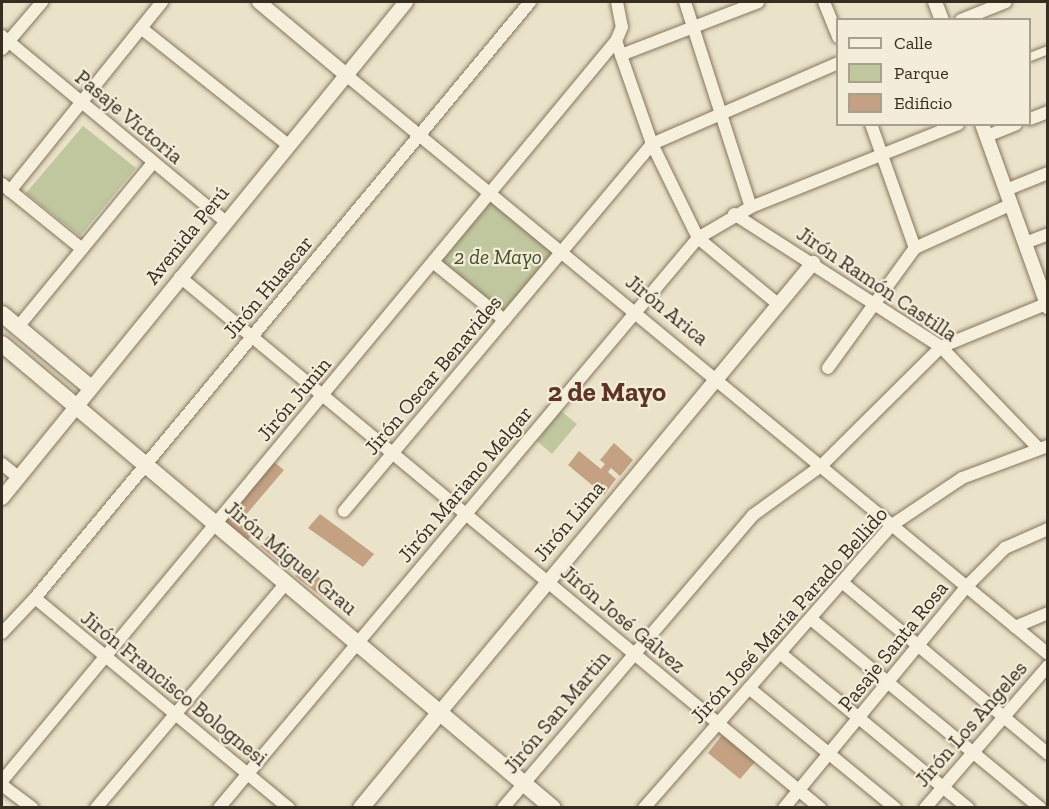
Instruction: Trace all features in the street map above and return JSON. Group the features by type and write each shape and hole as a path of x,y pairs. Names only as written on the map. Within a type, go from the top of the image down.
{"main road":[{"path":"2,314 90,387"},
{"name":"Jirón Miguel Grau","path":"3,347 553,807"},
{"name":"Jirón Lima","path":"361,807 440,712"}],"street":[{"path":"4,42 42,2"},
{"path":"82,249 6,188 81,102 162,2"},
{"name":"Jirón Arica","path":"262,2 345,74 717,378 1047,654"},
{"name":"Avenida Perú","path":"2,498 225,221 406,2"},
{"name":"Jirón Huascar","path":"2,633 35,598 142,464 252,338 530,2"},
{"path":"617,2 622,15 616,41 652,144 698,238 779,305"},
{"path":"685,2 719,114 751,207"},
{"path":"621,55 758,2"},
{"path":"824,2 836,34"},
{"path":"935,2 941,18"},
{"path":"966,18 1006,2"},
{"path":"141,28 288,145"},
{"name":"Jirón Junin","path":"2,783 105,654 616,41"},
{"name":"Pasaje Victoria","path":"4,42 81,102 152,164 225,221"},
{"path":"1031,56 1047,50"},
{"name":"Jirón Oscar Benavides","path":"344,511 652,144 836,63"},
{"path":"1031,118 1047,112"},
{"path":"872,126 915,248"},
{"name":"Jirón Mariano Melgar","path":"219,807 634,311 698,238 734,214 953,126"},
{"path":"941,347 1046,300 984,130 1005,126"},
{"path":"18,327 152,164"},
{"path":"1006,190 1047,173"},
{"path":"828,368 915,248 1010,205"},
{"name":"Jirón Ramón Castilla","path":"734,214 941,347 1043,447"},
{"path":"1025,243 1047,234"},
{"path":"433,262 504,320"},
{"name":"Jirón Lima","path":"440,712 813,263"},
{"name":"Jirón José Gálvez","path":"180,277 820,807"},
{"name":"Jirón San Martin","path":"503,807 632,652 753,515 821,466 941,347"},
{"name":"Jirón José María Parado Bellido","path":"644,807 717,722 843,584 892,525 962,478 1043,447"},
{"path":"2,464 18,477"},
{"name":"Pasaje Santa Rosa","path":"784,807 967,586 1005,548 1047,529"},
{"path":"96,807 286,583"},
{"path":"843,584 1047,754"},
{"name":"Jirón Francisco Bolognesi","path":"35,598 289,807"},
{"path":"1015,627 1047,613"},
{"path":"811,619 1040,807"},
{"path":"780,653 968,807"},
{"name":"Jirón Los Angeles","path":"925,807 1002,715 1047,666"},
{"path":"750,688 895,807"},
{"path":"2,783 32,807"}],"green space":[{"path":"83,126 136,168 80,236 26,193"},
{"name":"2 de Mayo","path":"491,195 560,251 504,318 437,261"},
{"path":"561,411 577,424 552,454 537,441"}],"building":[{"path":"614,443 633,460 620,476 611,468 608,472 616,479 604,495 568,465 579,451 601,469 605,464 600,460"},
{"path":"274,462 284,470 239,523 253,534 245,543 222,524"},
{"path":"320,514 374,554 363,567 308,528"},
{"path":"268,536 298,559 289,570 260,546"},
{"path":"304,565 334,590 326,600 295,576"},
{"path":"722,735 755,762 740,779 708,753"}],"district":[{"name":"2 de Mayo","path":"607,393"}]}
